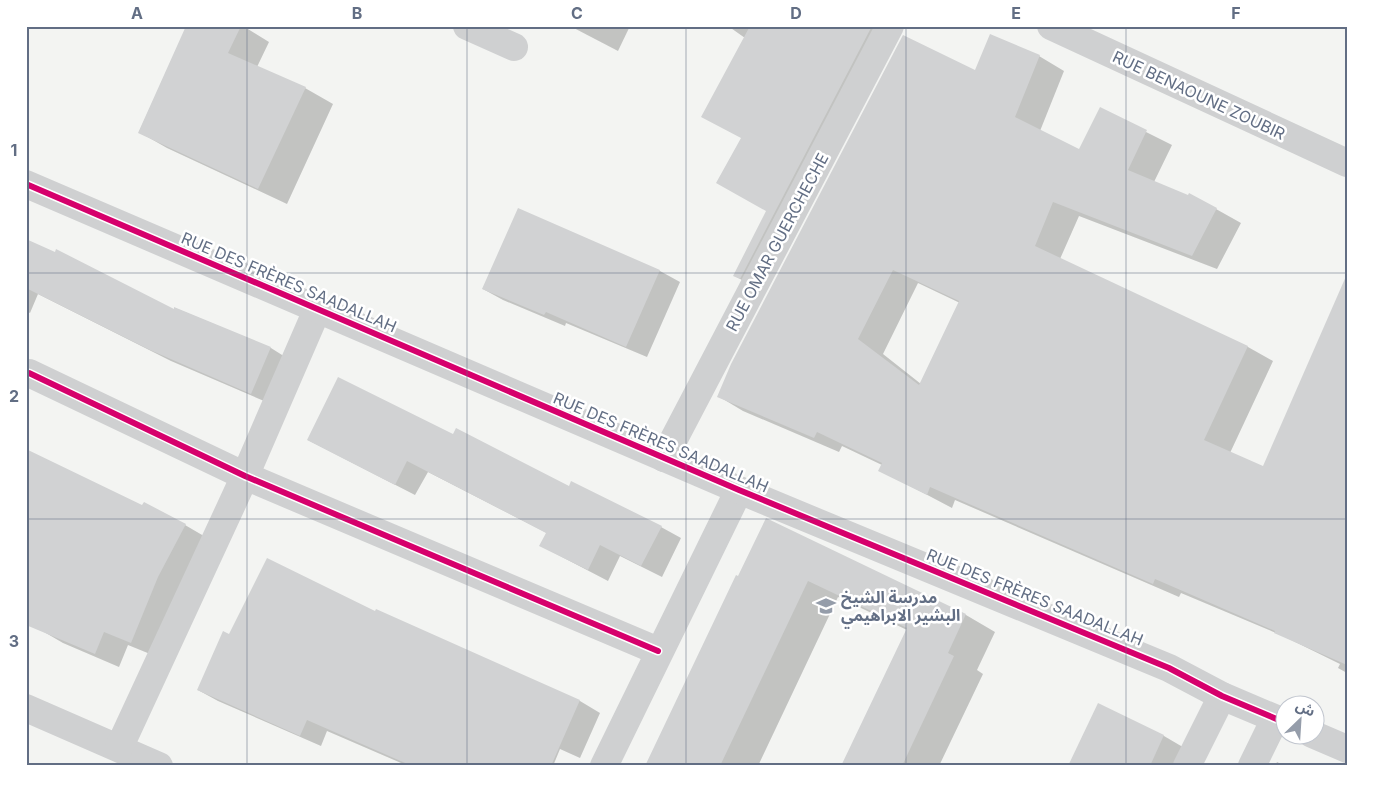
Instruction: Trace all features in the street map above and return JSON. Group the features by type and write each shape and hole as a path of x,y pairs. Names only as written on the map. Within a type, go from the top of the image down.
{"street":[{"path":"467,26 514,47"},
{"name":"RUE OMAR GUERCHECHE","path":"664,458 890,26"},
{"name":"RUE BENAOUNE ZOUBIR","path":"1051,26 1347,163"},
{"name":"RUE DES FRÈRES SAADALLAH","path":"26,184 739,490 1169,668 1222,696 1276,719"},
{"path":"119,748 245,476 317,310"},
{"path":"27,376 245,476 658,651"},
{"path":"604,766 658,651 739,490"},
{"path":"1187,766 1222,696"},
{"path":"26,708 159,766"},
{"path":"1252,766 1276,727"},
{"path":"1326,740 1347,749"}],"building":[{"path":"186,26 241,26 228,53 306,87 258,189 138,133"},
{"path":"750,26 872,26 740,279 733,276 766,211 716,183 741,138 701,117"},
{"path":"990,34 1040,55 1015,117 1079,149 1100,107 1147,130 1128,170 1188,195 1189,193 1217,208 1192,256 1053,202 1035,246 1248,346 1204,440 1263,466 1347,274 1347,665 1274,633 1275,631 1155,579 1153,584 930,487 927,495 878,471 882,463 817,432 814,438 717,397 731,364 903,35 975,70","holes":["893,270 959,301 919,385 858,339"]},
{"path":"518,208 660,270 626,347 546,312 544,315 482,289"},
{"path":"26,239 55,252 56,249 174,309 174,307 271,347 251,394 150,350 26,288"},
{"path":"338,377 453,434 456,428 569,486 571,481 662,526 641,566 600,545 588,570 539,546 546,533 407,461 395,485 307,440"},
{"path":"26,449 142,505 144,502 186,524 158,577 131,643 104,632 95,654 26,625"},
{"path":"766,518 966,614 948,653 954,656 902,766 841,766 907,628 808,581 720,766 645,766 736,575 738,576"},
{"path":"267,558 375,611 376,609 580,700 551,766 412,766 307,720 300,736 197,690 223,631 229,634"},
{"path":"1098,703 1164,735 1150,766 1068,766"}],"cycle path":[{"path":"26,184 739,490 1169,668 1222,696 1276,719"},
{"path":"29,373 245,476 658,651"}],"place":[{"name":"مدرسة الشيخ البشير الابراهيمي","path":"826,606"}]}
